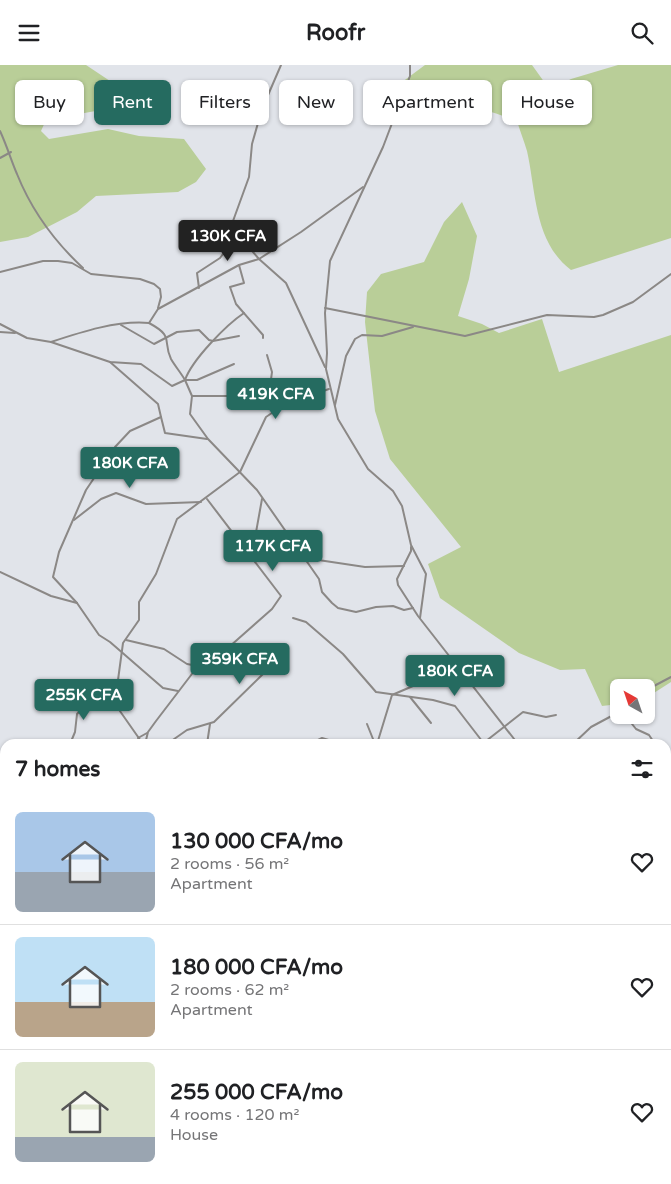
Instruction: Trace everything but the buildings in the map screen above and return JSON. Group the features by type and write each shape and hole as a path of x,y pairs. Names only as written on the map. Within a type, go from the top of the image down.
{"street":[{"path":"281,65 262,109 252,144 249,177 232,221 234,230 259,259 286,283 326,369"},
{"path":"410,65 410,76 383,147 330,261 326,308 326,369 329,389 338,419 368,469 393,491 402,506 411,551 397,579 420,618 514,739"},
{"path":"0,131 10,152 17,174 45,226 81,267 91,274"},
{"path":"0,158 10,152"},
{"path":"158,309 239,265 259,259 301,232 364,185"},
{"path":"199,288 197,273 220,259 228,250 234,230"},
{"path":"0,272 43,261 58,261 72,263 91,274 140,279 154,284 160,289 161,297 158,309 149,323"},
{"path":"239,265 244,283 230,287 236,304 263,338"},
{"path":"326,308 465,336 547,315 603,315 633,302 671,274"},
{"path":"185,380 188,370 213,341 234,320 244,313"},
{"path":"121,325 135,321 149,323 162,330 167,338 170,358 185,380 192,396 190,415 208,439 262,497 319,579 323,595 338,608 356,612 392,606 402,610 413,608"},
{"path":"0,323 17,333"},
{"path":"51,342 74,333 100,329 115,324 121,325 154,344 177,332 199,330 209,340 213,341 239,336"},
{"path":"334,407 346,356 355,339 362,335 382,336 416,326"},
{"path":"0,331 17,333 51,342 110,362 142,364 172,386 185,380 197,380 234,364"},
{"path":"267,355 272,372 269,394"},
{"path":"110,362 158,404 165,433 208,439"},
{"path":"192,396 238,396 271,387"},
{"path":"72,739 75,732 77,714 92,699 102,697 112,691 118,680 121,652 126,640 139,620 139,602 156,573 177,519 181,514 207,499 240,472 266,417 285,404 329,389"},
{"path":"161,417 130,431 121,439 86,490 59,552 52,577 77,603 96,633 163,688 178,691"},
{"path":"72,522 101,499 116,493 146,504 202,502"},
{"path":"251,560 262,497"},
{"path":"146,739 148,732 198,667 229,647 272,609 281,596 251,560 207,499"},
{"path":"410,545 427,580 420,618"},
{"path":"305,558 365,567 404,566"},
{"path":"0,573 51,596 77,603"},
{"path":"293,618 306,622 343,654 376,693 439,701 455,706 480,739"},
{"path":"126,640 164,649 187,663 198,667"},
{"path":"174,739 187,730 210,724 264,673 281,667"},
{"path":"378,739 392,695 434,677 461,671"},
{"path":"655,685 671,677"},
{"path":"102,697 115,704 138,738 148,732"},
{"path":"410,697 431,723"},
{"path":"488,739 523,712 546,717 556,715"},
{"path":"578,739 591,727 610,717"},
{"path":"208,739 210,724"},
{"path":"367,724 374,739"},
{"path":"632,724 636,729 650,735 652,739"}],"green space":[{"path":"0,65 86,65 108,80 94,80 94,111 84,113 84,80 15,80 15,125 44,125 41,131 49,139 108,129 139,136 184,139 206,169 196,182 178,192 96,196 77,212 28,237 0,242"},
{"path":"425,65 532,65 543,80 502,80 502,116 492,113 492,80 405,80"},
{"path":"618,65 671,65 671,238 571,270 559,258 543,231 538,215 527,151 518,125 592,125 592,80 569,80"},
{"path":"462,202 477,236 469,279 458,316 482,324 499,333 542,319 559,372 671,335 671,682 655,692 655,679 610,679 610,705 602,706 585,669 560,670 519,653 440,598 428,564 461,547 390,459 375,411 365,322 367,292 381,274 424,262 444,222"}]}
